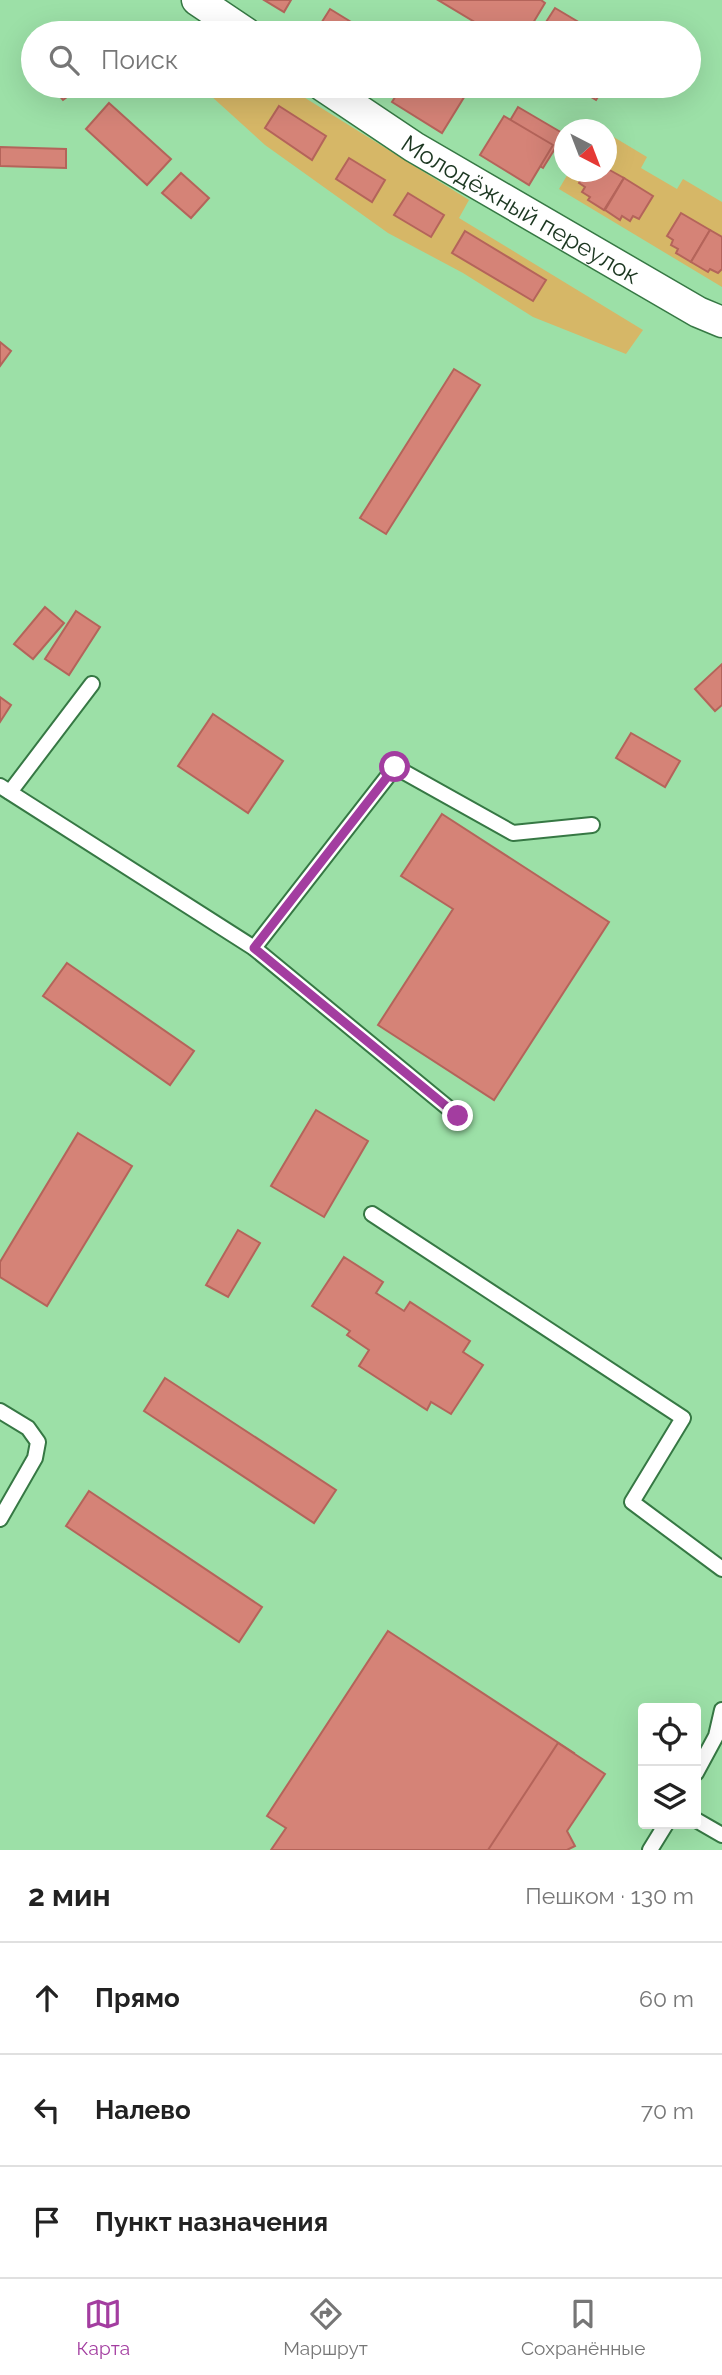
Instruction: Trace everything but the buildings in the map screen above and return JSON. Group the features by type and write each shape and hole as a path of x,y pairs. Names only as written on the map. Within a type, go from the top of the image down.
{"street":[{"path":"197,0 228,21"},
{"name":"Молодёжный переулок","path":"341,98 414,147 698,312 722,322"}],"lane":[{"path":"92,684 5,789 254,948 458,1116"},
{"path":"254,948 395,767 513,833 592,825"},
{"path":"372,1214 683,1418 632,1502 722,1569"},
{"path":"0,1411 28,1428 38,1442 35,1458 0,1519"},
{"path":"700,1766 716,1736 722,1710"},
{"path":"701,1823 722,1835"},
{"path":"650,1850 663,1829"}],"shaded area":[{"path":"213,98 305,98 469,200 459,218 643,330 626,354 533,317 463,273 388,233 265,145"},
{"path":"617,139 647,157 641,168 677,189 683,179 722,202 722,287 559,189 563,182 617,182"}],"route":[{"path":"395,767 254,948 458,1116"}]}
